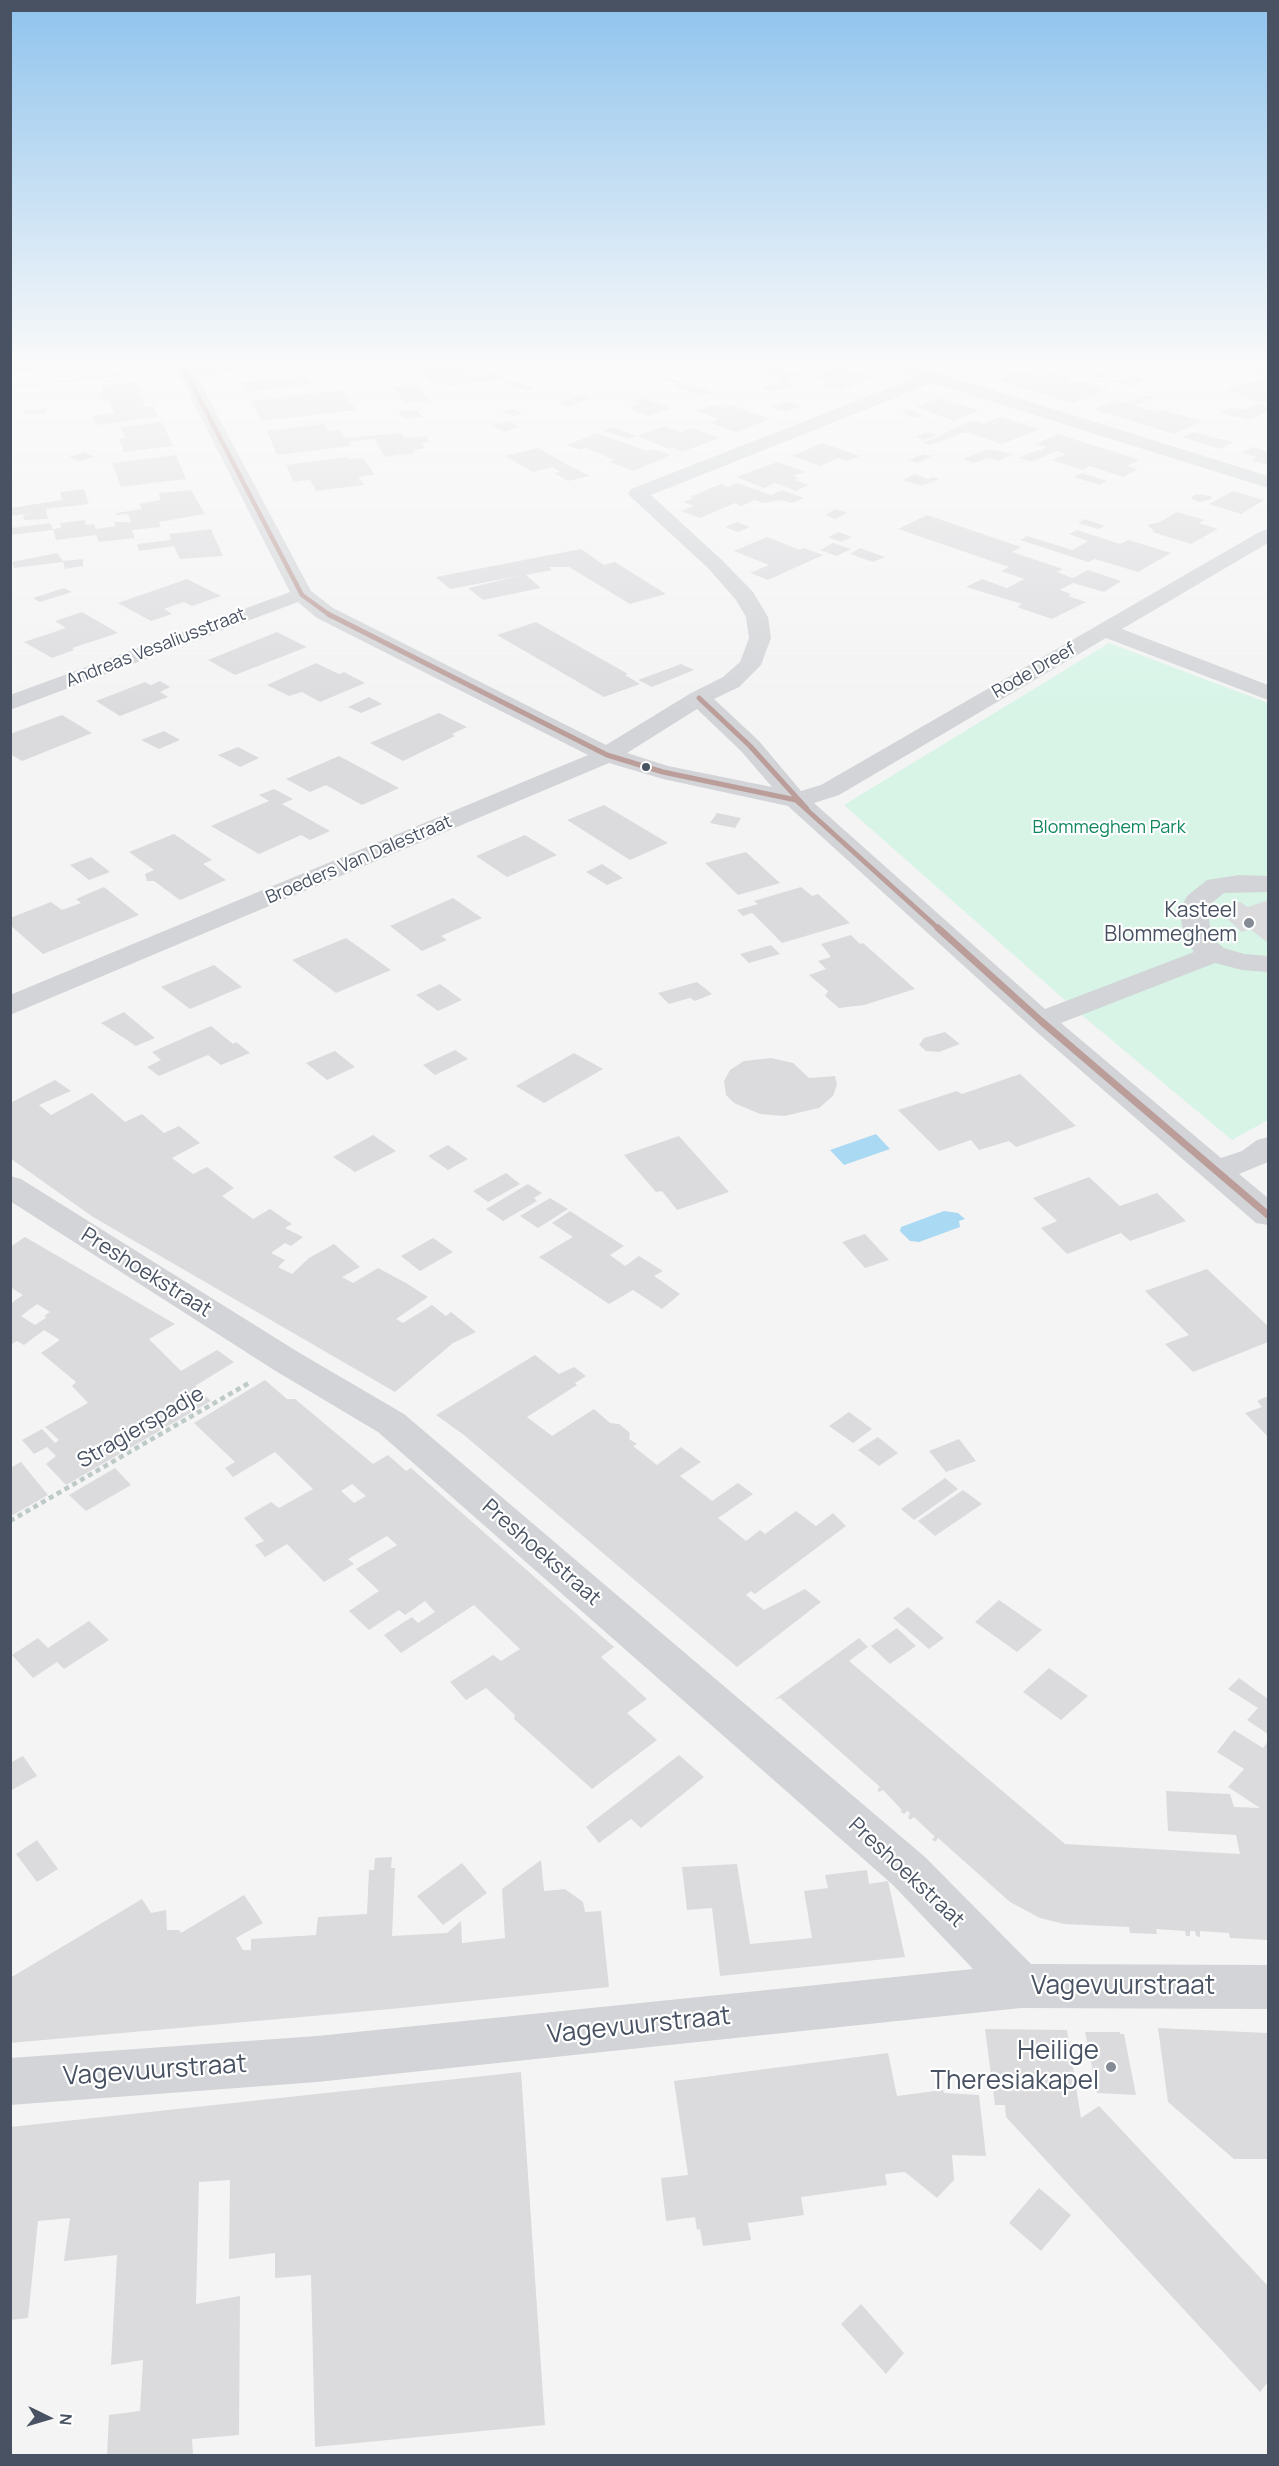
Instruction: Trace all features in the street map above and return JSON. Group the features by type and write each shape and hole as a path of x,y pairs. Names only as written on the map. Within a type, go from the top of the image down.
{"street":[{"path":"243,482 302,595 325,613 607,755 663,771 796,800"},
{"name":"Broeders Van Dalestraat","path":"10,1006 607,755 699,698 731,682 750,665 760,638 757,617 745,597 716,565 638,493 666,482"},
{"name":"Rode Dreef","path":"796,800 830,790 1269,535"},
{"name":"Andreas Vesaliusstraat","path":"14,699 282,600 302,595"},
{"path":"1104,630 1269,693"},
{"path":"699,698 750,746 796,800 1041,1021 1269,1215"},
{"path":"1269,884 1239,883 1216,886 1197,902 1194,910 1196,926 1203,945 1214,954 1242,962 1269,964"},
{"path":"1041,1021 1214,954"},
{"path":"1218,1170 1253,1158 1269,1147"},
{"name":"Preshoekstraat","path":"10,1186 286,1362 391,1423 909,1871 1020,1986"},
{"name":"Vagevuurstraat","path":"10,2082 317,2059 1020,1986 1269,1988"}],"path":[{"name":"Stragierspadje","path":"10,1521 286,1362"}],"green space":[{"name":"Blommeghem Park","path":"1109,643 1268,703 1268,1120 1232,1140 1084,1017 844,805"}],"water":[{"path":"876,1134 890,1149 844,1165 830,1150"},
{"path":"944,1211 958,1213 965,1219 959,1221 960,1227 919,1242 910,1241 900,1231 901,1227"}],"building":[{"path":"119,482 161,482 121,487"},
{"path":"311,482 362,482 364,485 316,491"},
{"path":"749,482 800,482 808,485 796,491 775,483 764,488"},
{"path":"909,482 931,482 921,486"},
{"path":"737,483 771,495 782,490 804,498 792,503 782,500 763,503 755,500 741,506 735,503 700,518 681,511 694,506 683,502 693,498 690,497 721,484 728,487"},
{"path":"84,489 89,504 46,509 48,519 24,520 23,515 32,513 10,516 10,508 62,500 60,492"},
{"path":"191,490 205,514 159,522 161,527 132,530 135,538 99,542 96,535 56,540 53,529 61,528 60,523 85,520 86,525 94,524 96,529 116,526 114,522 131,522 128,514 116,515 116,513 142,509 139,504 160,500 159,493"},
{"path":"1233,491 1264,500 1241,514 1209,504"},
{"path":"1197,494 1211,496 1212,499 1200,502 1192,499 1191,497"},
{"path":"836,509 847,513 835,519 825,515"},
{"path":"1177,512 1205,520 1199,523 1218,529 1191,544 1152,532 1154,531 1147,525 1160,522"},
{"path":"927,515 1021,547 1012,552 1063,569 1057,572 1073,578 1088,570 1121,581 1104,592 1073,583 1067,586 1060,590 1071,594 1068,596 1086,602 1052,619 1017,607 1022,604 966,587 982,579 1007,588 1024,579 1001,571 1009,567 898,529"},
{"path":"1085,519 1105,526 1098,529 1078,523"},
{"path":"737,522 750,527 738,532 725,527"},
{"path":"50,523 53,530 10,535 10,528"},
{"path":"211,529 223,556 180,559 174,546 139,551 137,544 171,540 169,534"},
{"path":"1077,530 1120,544 1129,540 1171,553 1138,572 1095,559 1088,562 1020,540 1027,536 1072,550 1088,541 1069,534"},
{"path":"839,532 852,537 841,542 828,537"},
{"path":"767,537 800,550 804,548 823,555 768,580 750,573 769,565 734,551"},
{"path":"833,543 851,549 837,556 820,550"},
{"path":"860,548 885,557 873,562 850,554"},
{"path":"581,549 604,565 615,562 666,594 630,604 569,567 549,567 552,570 526,575 541,588 483,600 468,588 519,576 450,589 436,577"},
{"path":"57,553 63,561 83,559 83,566 65,569 63,562 14,568 12,562"},
{"path":"187,579 221,596 192,606 184,602 164,609 172,614 151,621 118,603"},
{"path":"64,588 72,592 40,602 33,598"},
{"path":"82,612 118,633 72,648 74,650 52,658 24,642 66,628 55,621"},
{"path":"536,622 628,674 625,675 640,684 604,697 497,635"},
{"path":"277,632 307,647 235,675 208,660"},
{"path":"316,663 339,674 344,672 365,683 320,702 302,692 289,696 267,685"},
{"path":"681,664 694,670 652,687 638,680"},
{"path":"160,681 170,687 160,692 168,697 120,716 96,701 145,682 151,685"},
{"path":"369,697 382,704 361,713 348,707"},
{"path":"439,713 467,727 452,734 455,736 403,761 370,743"},
{"path":"62,715 92,733 22,761 10,754 10,734"},
{"path":"164,731 180,740 159,749 141,740"},
{"path":"238,747 259,758 240,767 218,755"},
{"path":"339,756 399,788 362,805 326,785 310,792 286,779"},
{"path":"274,789 293,799 282,804 330,831 310,840 301,835 259,854 211,826 269,801 259,795"},
{"path":"604,805 668,843 630,860 567,820"},
{"path":"717,813 741,818 735,828 710,823"},
{"path":"174,834 212,860 203,864 226,880 180,900 154,881 147,881 145,874 154,870 129,852"},
{"path":"525,835 557,855 507,877 476,856"},
{"path":"746,852 780,883 738,895 705,863"},
{"path":"91,857 110,872 89,880 70,865"},
{"path":"602,864 623,878 607,885 586,872"},
{"path":"104,887 139,915 43,954 10,925 10,918 51,902 62,910 81,903 76,899"},
{"path":"801,887 812,896 818,894 850,923 782,943 752,913 743,916 737,910 758,904 754,901"},
{"path":"453,898 482,918 441,936 447,940 422,951 390,926"},
{"name":"Kasteel Blommeghem","path":"1268,900 1268,943 1250,929 1242,932 1216,909 1240,902 1248,907"},
{"path":"851,935 915,989 864,1005 839,1008 825,996 828,991 809,975 826,969 818,961 831,957 821,944"},
{"path":"346,938 391,970 336,993 292,960"},
{"path":"771,945 780,954 749,963 740,954"},
{"path":"214,965 242,987 190,1009 161,987"},
{"path":"697,982 712,994 695,1001 690,998 669,1004 658,993"},
{"path":"440,984 462,1000 438,1011 416,995"},
{"path":"124,1012 155,1038 136,1046 101,1023"},
{"path":"211,1026 233,1044 236,1042 250,1053 221,1065 208,1055 159,1076 147,1067 161,1060 152,1052"},
{"path":"945,1032 960,1044 939,1052 926,1051 919,1045 924,1038"},
{"path":"455,1050 468,1059 435,1075 423,1065"},
{"path":"335,1051 355,1067 327,1080 306,1063"},
{"path":"574,1053 603,1069 544,1103 516,1086"},
{"path":"771,1058 793,1063 809,1078 835,1076 837,1085 833,1096 819,1108 784,1116 760,1114 734,1103 726,1095 724,1081 730,1070 744,1061"},
{"path":"1020,1074 1076,1126 1016,1147 1009,1141 979,1150 971,1140 939,1151 898,1110 957,1091 962,1094"},
{"path":"55,1080 71,1091 39,1105 51,1115 92,1093 125,1122 142,1114 164,1133 179,1126 200,1143 172,1158 193,1174 207,1167 234,1188 222,1196 253,1219 270,1209 292,1224 285,1228 303,1237 291,1246 285,1243 271,1253 285,1260 278,1267 292,1274 309,1258 334,1244 360,1267 342,1277 353,1283 378,1268 428,1297 396,1319 403,1323 432,1305 446,1316 451,1312 476,1332 453,1343 395,1392 93,1217 10,1158 10,1103"},
{"path":"373,1135 396,1151 355,1172 333,1157"},
{"path":"679,1136 729,1192 677,1210 662,1191 656,1192 624,1155"},
{"path":"448,1145 468,1159 448,1170 428,1156"},
{"path":"506,1173 520,1184 488,1202 473,1191"},
{"path":"1089,1177 1120,1206 1157,1193 1186,1221 1130,1241 1121,1233 1067,1254 1041,1228 1057,1221 1033,1198"},
{"path":"528,1184 542,1193 534,1198 537,1201 503,1221 486,1209"},
{"path":"550,1198 568,1209 538,1228 520,1216"},
{"path":"570,1211 624,1246 610,1255 625,1266 639,1256 663,1271 654,1276 680,1294 662,1309 633,1290 609,1304 539,1257 573,1237 552,1223"},
{"path":"865,1234 889,1260 865,1268 842,1242"},
{"path":"25,1237 175,1324 149,1339 181,1371 217,1350 234,1362 195,1386 211,1401 66,1485 46,1464 56,1456 47,1447 34,1454 22,1440 42,1429 55,1443 59,1440 45,1427 88,1403 72,1386 76,1382 41,1353 60,1340 44,1330 24,1345 17,1341 10,1345 10,1304 23,1295 10,1287 10,1247","holes":["37,1304 50,1312 44,1316 47,1317 35,1325 21,1316"]},
{"path":"433,1238 453,1252 420,1271 401,1256"},
{"path":"1207,1269 1268,1326 1268,1342 1193,1372 1165,1344 1189,1335 1145,1291"},
{"path":"535,1355 559,1374 574,1367 586,1376 575,1383 577,1385 527,1417 552,1436 594,1409 610,1423 619,1424 630,1433 629,1439 637,1444 633,1446 657,1465 681,1447 701,1462 680,1476 712,1501 738,1483 753,1494 718,1518 746,1541 760,1530 765,1534 796,1511 816,1526 833,1513 846,1526 755,1594 751,1591 746,1595 764,1610 805,1589 821,1602 737,1667 464,1435 436,1415"},
{"path":"265,1380 287,1399 295,1399 373,1464 388,1455 406,1471 411,1468 614,1647 601,1657 647,1699 627,1713 657,1740 592,1789 514,1719 515,1715 486,1688 466,1700 450,1682 493,1655 501,1661 520,1649 474,1605 401,1653 384,1635 412,1617 418,1623 435,1612 425,1601 405,1615 399,1610 369,1630 349,1611 379,1591 356,1569 397,1545 387,1536 348,1559 354,1564 324,1582 287,1544 265,1557 255,1545 264,1541 244,1518 271,1502 279,1508 313,1489 275,1452 233,1477 225,1468 235,1462 194,1423","holes":["352,1484 366,1496 354,1503 341,1491"]},
{"path":"1268,1396 1268,1437 1245,1413 1262,1407 1257,1401"},
{"path":"849,1412 872,1429 853,1443 829,1426"},
{"path":"878,1437 898,1453 879,1466 858,1450"},
{"path":"959,1439 976,1461 946,1472 929,1451"},
{"path":"21,1462 48,1495 13,1515 10,1513 10,1468"},
{"path":"115,1468 131,1485 86,1511 69,1495"},
{"path":"945,1478 958,1489 914,1520 901,1509"},
{"path":"963,1490 982,1504 935,1536 918,1521"},
{"path":"999,1600 1042,1630 1017,1652 975,1622"},
{"path":"908,1607 944,1638 929,1649 893,1618"},
{"path":"89,1621 109,1640 64,1669 57,1662 33,1678 12,1655 38,1638 48,1648"},
{"path":"897,1628 916,1646 890,1664 871,1646"},
{"path":"859,1638 868,1647 849,1661 1065,1844 1240,1854 1236,1835 1168,1831 1166,1791 1230,1794 1234,1807 1260,1808 1228,1787 1244,1769 1217,1752 1234,1730 1263,1748 1268,1741 1268,1940 1230,1938 1229,1933 1200,1931 1200,1937 1196,1936 1195,1931 1190,1931 1190,1936 1186,1936 1185,1931 1156,1929 1157,1934 1130,1933 1129,1927 1064,1924 1040,1918 1010,1902 938,1838 935,1842 932,1839 935,1837 914,1817 910,1820 908,1817 910,1813 907,1811 904,1814 900,1811 902,1810 883,1790 879,1792 877,1790 880,1787 780,1698 774,1700"},
{"path":"1049,1668 1088,1696 1061,1720 1023,1692"},
{"path":"1239,1678 1268,1699 1268,1734 1247,1720 1258,1708 1228,1689"},
{"path":"679,1755 704,1777 641,1828 631,1819 599,1843 586,1827"},
{"path":"23,1756 37,1776 10,1791 10,1763"},
{"path":"37,1840 58,1869 37,1882 16,1854"},
{"path":"392,1857 391,1868 395,1868 392,1936 447,1933 461,1921 462,1943 505,1938 502,1889 541,1860 544,1891 565,1889 583,1902 585,1912 601,1911 609,1987 10,2043 10,1978 142,1899 151,1913 166,1910 167,1930 179,1930 181,1933 244,1895 263,1923 236,1938 243,1950 251,1950 251,1939 316,1935 318,1917 367,1914 369,1870 374,1870 375,1858"},
{"path":"462,1863 487,1893 443,1925 417,1896"},
{"path":"737,1864 750,1944 812,1938 804,1891 828,1888 825,1875 867,1870 869,1884 888,1881 905,1957 720,1976 712,1908 687,1910 682,1867"},
{"path":"1158,2028 1268,2033 1268,2159 1234,2159 1168,2102"},
{"path":"985,2029 1067,2030 1081,2118 1099,2106 1268,2286 1268,2382 1260,2392 1006,2117 1005,2105 995,2105"},
{"name":"Heilige Theresiakapel","path":"1085,2032 1124,2034 1136,2095 1097,2093"},
{"path":"888,2053 897,2096 943,2090 944,2093 979,2095 986,2156 952,2155 954,2180 937,2198 905,2172 885,2174 887,2185 801,2197 804,2215 748,2223 751,2240 703,2246 695,2217 666,2221 661,2178 688,2175 674,2081"},
{"path":"521,2072 545,2425 315,2447 311,2275 275,2278 275,2253 229,2259 230,2180 199,2182 196,2304 240,2296 239,2435 192,2439 193,2455 107,2456 109,2415 140,2411 143,2360 111,2365 117,2255 64,2261 70,2218 38,2221 28,2318 10,2320 10,2127"},
{"path":"1039,2188 1071,2215 1041,2251 1009,2223"},
{"path":"861,2304 904,2353 886,2374 841,2324"}],"transit line":[{"path":"243,482 302,595 325,613 607,755 663,772 796,800 1041,1021 1268,1215"},
{"path":"699,698 750,746 807,809"}],"place":[{"name":"Kasteel Blommeghem","path":"1249,923"},
{"name":"Heilige Theresiakapel","path":"1111,2067"}]}
